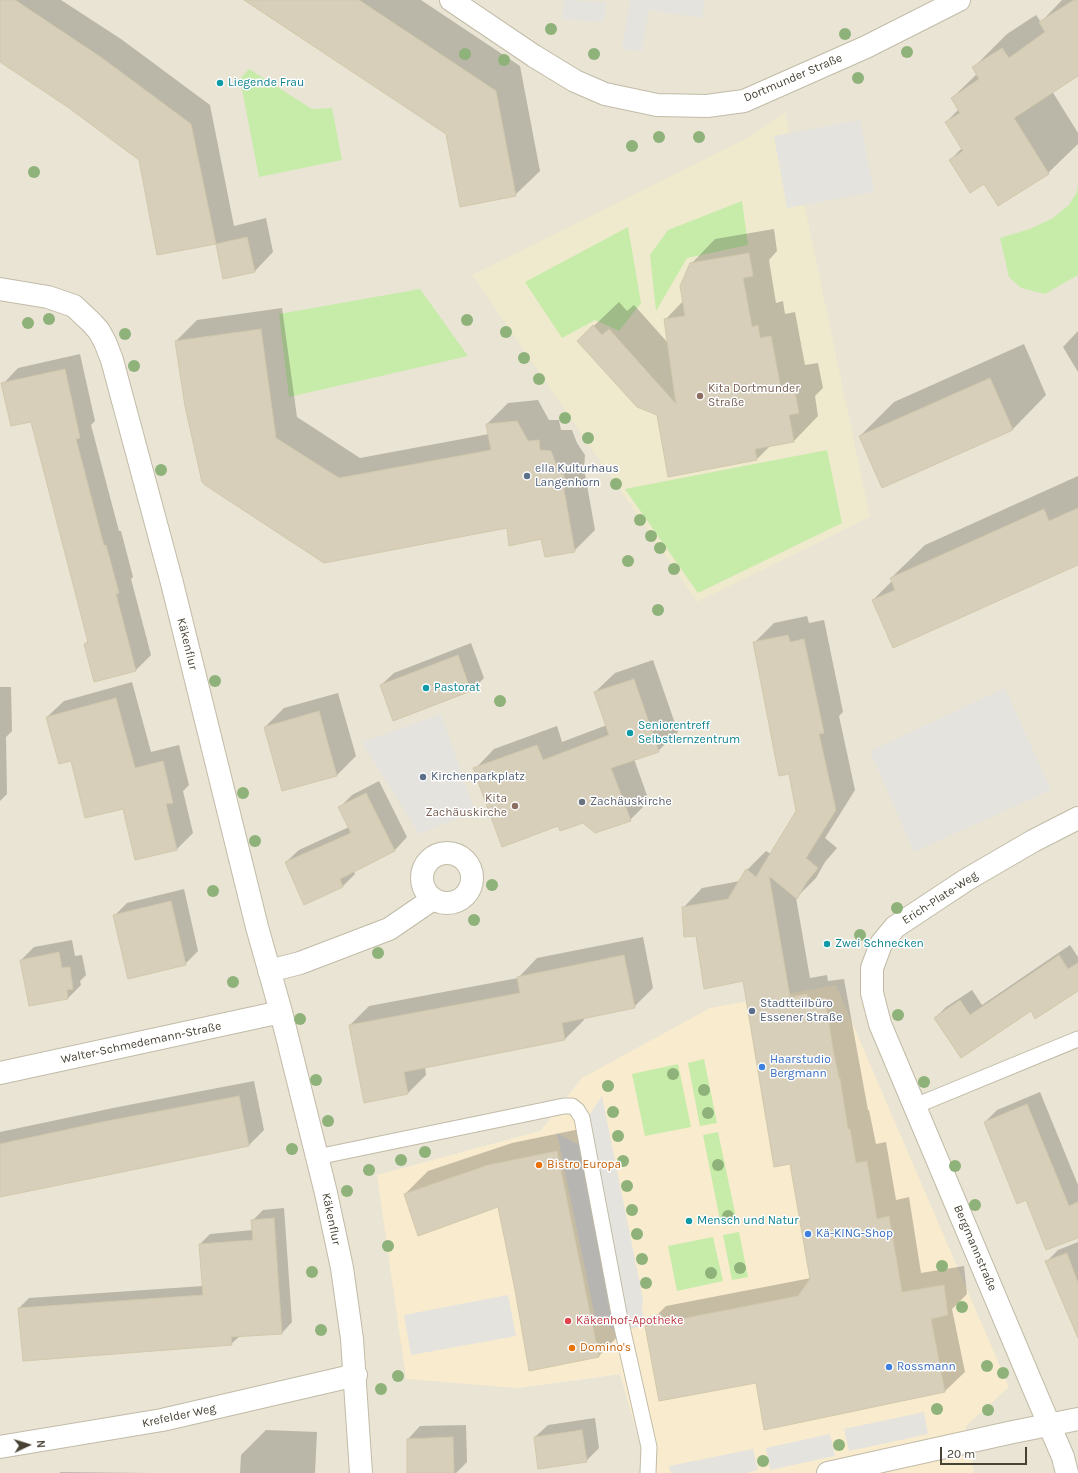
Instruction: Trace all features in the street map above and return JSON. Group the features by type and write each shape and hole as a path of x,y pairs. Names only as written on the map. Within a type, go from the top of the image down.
{"street":[{"name":"Dortmunder Straße","path":"451,0 534,56 575,81 605,94 657,105 707,106 744,101 866,47 958,0"},
{"name":"Käkenflur","path":"0,289 48,297 74,306 92,323 105,342 112,360 160,536 257,927 281,1012 317,1157 342,1268 356,1375 361,1473"},
{"name":"Erich-Plate-Weg","path":"880,1024 872,993 872,968 881,944 895,927 966,880 1033,841 1078,818"},
{"path":"269,971 300,963 389,929 433,899"},
{"name":"Walter-Schmedemann-Straße","path":"0,1073 281,1012"},
{"name":"Bergmannstraße","path":"880,1024 1063,1457 1067,1473"},
{"name":"Krefelder Weg","path":"0,1447 162,1420 356,1375"},
{"path":"828,1473 1078,1420"}],"lane":[{"path":"915,1106 1078,1039"},
{"path":"317,1157 564,1106 572,1106 577,1110 582,1118 619,1314 649,1447 648,1473"}],"shaded area":[{"path":"0,0 1078,0 1078,1473 974,1473 965,1427 582,1078 541,1131 378,1175 517,1388 620,1374 649,1473 0,1473"},
{"path":"564,0 606,2 604,22 562,19"},
{"path":"630,0 705,0 702,18 649,10 642,52 622,49"},
{"name":"Kita Dortmunder Straße","path":"785,112 870,517 697,602 472,275 751,136"},
{"path":"860,120 874,192 787,208 774,136"},
{"path":"1005,688 1051,790 914,852 870,751"},
{"name":"Kirchenparkplatz","path":"441,714 475,812 419,834 362,742"},
{"path":"836,985 1009,1387 965,1427 974,1473 649,1473 620,1374 517,1388 406,1379 377,1175 541,1131 582,1078 710,1008"},
{"path":"602,1096 643,1299 642,1309 645,1326 616,1331 595,1317 557,1133 577,1144 588,1117"},
{"path":"508,1295 516,1336 411,1355 404,1315"},
{"path":"924,1412 928,1434 849,1451 844,1429"},
{"path":"830,1434 835,1456 770,1470 766,1448"},
{"path":"753,1449 758,1470 746,1473 671,1473 669,1466"}],"green space":[{"path":"249,69 312,109 332,108 342,160 259,177 240,79"},
{"path":"1078,184 1078,275 1045,294 1021,288 1009,277 1000,238 1030,229 1053,218 1069,205 1077,192"},
{"path":"742,201 748,245 687,258 656,311 650,255 668,230"},
{"path":"628,227 641,303 619,331 595,320 562,338 525,282"},
{"path":"420,289 468,356 289,397 279,314"},
{"path":"827,450 842,523 698,593 625,489"},
{"path":"704,1059 717,1123 700,1126 688,1063"},
{"path":"678,1064 691,1127 645,1136 632,1074"},
{"path":"718,1132 737,1222 721,1225 703,1135"},
{"path":"739,1232 748,1277 732,1280 723,1235"},
{"path":"713,1237 723,1281 677,1291 668,1246"}],"building":[{"path":"0,0 15,0 102,58 191,124 216,244 157,255 139,160 69,108 0,62"},
{"path":"244,0 359,0 496,91 516,196 460,207 446,134"},
{"path":"1074,0 1078,0 1078,76 1014,118 1049,174 998,206 984,184 970,193 949,160 963,151 945,122 960,113 951,98 979,79 972,67 1002,48 1009,58 1045,32 1039,22"},
{"path":"247,237 255,272 223,279 216,244"},
{"path":"749,253 753,276 743,278 752,327 758,325 760,338 771,336 781,389 794,387 799,413 789,415 794,442 755,449 757,460 668,477 657,415 637,407 577,341 593,325 602,335 609,329 676,404 664,319 685,316 680,286 690,263"},
{"path":"261,329 276,438 339,478 491,450 486,424 517,421 528,441 539,440 540,450 551,451 556,464 564,476 564,490 575,552 545,557 541,539 509,546 507,528 324,563 205,485 202,482 185,406 175,341"},
{"path":"65,369 80,438 76,439 104,546 106,545 119,593 116,594 136,671 94,682 84,644 88,642 31,422 11,426 1,383"},
{"path":"990,378 1013,430 882,488 859,436"},
{"path":"1078,508 1078,565 893,648 872,600 895,590 890,578 1044,509 1049,521"},
{"path":"788,635 790,642 804,639 824,733 819,734 836,810 806,858 818,868 806,883 797,899 769,876 790,997 807,994 808,1000 825,998 848,1129 850,1129 856,1163 867,1161 877,1219 889,1216 902,1292 944,1285 948,1315 931,1319 945,1392 764,1430 756,1383 659,1401 645,1326 798,1296 810,1279 790,1164 774,1167 743,981 704,989 696,936 684,937 682,907 728,899 746,869 756,877 796,811 789,774 779,776 753,642"},
{"name":"Pastorat","path":"458,655 471,691 393,721 380,685"},
{"path":"634,679 659,752 611,768 631,821 595,833 583,823 560,831 558,826 502,847 473,768 537,745 543,760 609,735 594,692"},
{"path":"116,698 135,768 163,761 173,803 166,804 177,850 135,860 123,809 85,818 71,761 59,764 46,717"},
{"path":"319,711 337,776 282,791 264,727"},
{"path":"366,793 395,851 340,879 343,887 304,905 285,862 351,833 338,807"},
{"path":"171,901 186,965 128,979 113,915"},
{"path":"59,952 62,968 70,967 73,989 67,990 68,999 29,1006 20,960"},
{"path":"624,955 635,1008 562,1023 565,1040 404,1072 408,1094 364,1103 349,1025 520,993 517,977"},
{"path":"1059,955 1068,969 1078,963 1078,991 1035,1019 1031,1011 961,1058 934,1018 960,1000 970,1015"},
{"path":"239,1096 249,1146 0,1197 0,1144 102,1122"},
{"path":"1027,1104 1069,1206 1078,1202 1078,1238 1046,1250 1026,1200 1017,1204 984,1122"},
{"path":"557,1151 599,1357 529,1371 515,1290 498,1207 418,1236 404,1194 488,1165"},
{"path":"274,1218 282,1334 231,1337 232,1345 23,1361 18,1308 203,1295 199,1244 253,1240 251,1220"},
{"path":"1067,1253 1078,1283 1078,1338 1045,1261"},
{"path":"582,1430 587,1462 538,1469 534,1437"},
{"path":"453,1437 454,1473 407,1473 407,1439"}],"place":[{"name":"Liegende Frau","path":"220,83"},
{"name":"Kita Dortmunder Straße","path":"700,396"},
{"name":"ella Kulturhaus Langenhorn","path":"527,476"},
{"name":"Pastorat","path":"426,688"},
{"name":"Seniorentreff Selbstlernzentrum","path":"630,733"},
{"name":"Kirchenparkplatz","path":"423,777"},
{"name":"Zachäuskirche","path":"582,802"},
{"name":"Kita Zachäuskirche","path":"515,806"},
{"name":"Zwei Schnecken","path":"827,944"},
{"name":"Stadtteilbüro Essener Straße","path":"752,1011"},
{"name":"Haarstudio Bergmann","path":"762,1067"},
{"name":"Bistro Europa","path":"539,1165"},
{"name":"Mensch und Natur","path":"689,1221"},
{"name":"Kä-KING-Shop","path":"808,1234"},
{"name":"Käkenhof-Apotheke","path":"568,1321"},
{"name":"Domino's","path":"572,1348"},
{"name":"Rossmann","path":"889,1367"}]}
